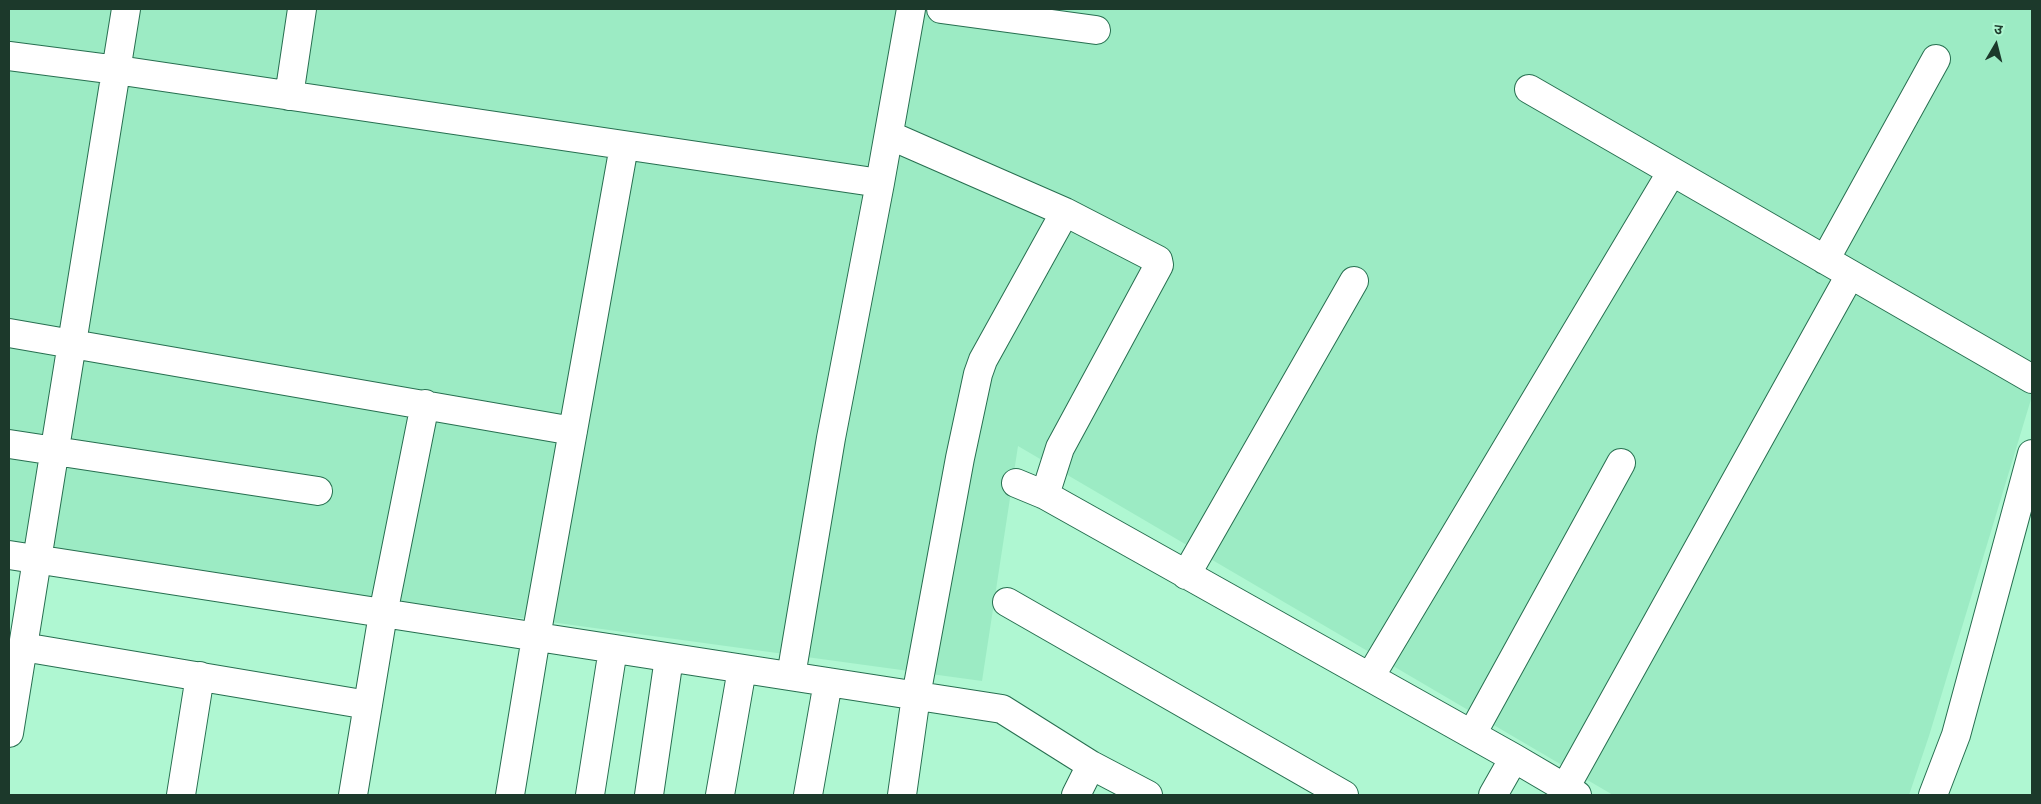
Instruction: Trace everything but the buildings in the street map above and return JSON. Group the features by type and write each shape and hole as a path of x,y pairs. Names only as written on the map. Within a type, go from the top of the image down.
{"street":[{"path":"9,733 126,9"},
{"path":"289,96 302,9"},
{"path":"791,676 831,438 911,9"},
{"path":"941,9 1096,30"},
{"path":"9,56 116,70 880,183"},
{"path":"1824,260 1936,59"},
{"path":"1529,89 1671,173 2032,379"},
{"path":"888,135 1065,212 1155,258 1159,265 1060,448 1045,495"},
{"path":"510,795 536,637 624,146"},
{"path":"1370,677 1671,173"},
{"path":"902,795 916,696 960,458 978,374 983,360 1065,212"},
{"path":"1016,483 1045,495 1472,734 1571,792 1850,275"},
{"path":"1186,575 1354,281"},
{"path":"9,333 425,404 573,432"},
{"path":"353,795 383,614 425,404"},
{"path":"9,444 318,491"},
{"path":"1933,795 1956,735 2022,532 2032,454"},
{"path":"1472,734 1621,463"},
{"path":"9,555 1002,709 1092,764 1148,795"},
{"path":"1006,602 1344,795"},
{"path":"23,647 368,705"},
{"path":"590,795 613,649"},
{"path":"649,795 669,658"},
{"path":"720,795 742,669"},
{"path":"181,795 200,676"},
{"path":"808,795 828,682"},
{"path":"1493,795 1514,758"},
{"path":"1076,795 1092,764"}],"shaded area":[{"path":"9,9 2032,9 2032,396 1929,736 1909,795 1613,795 1018,446 982,681 9,548"}]}
